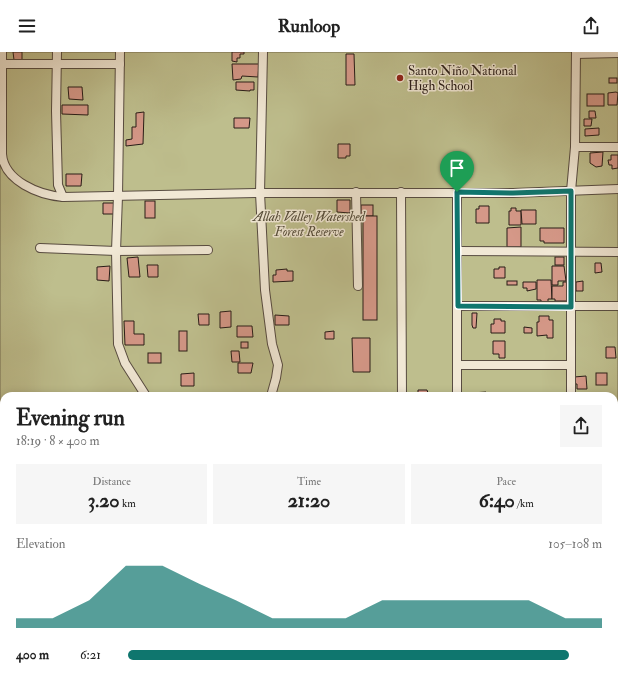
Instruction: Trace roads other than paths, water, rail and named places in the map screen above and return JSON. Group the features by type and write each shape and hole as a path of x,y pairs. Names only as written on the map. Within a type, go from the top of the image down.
{"street":[{"path":"2,52 2,154 4,165 14,176 36,191 44,194 62,197 356,192 513,193 618,190"},
{"path":"56,52 58,185 62,197"},
{"path":"120,52 116,251 118,344 125,363 143,392"},
{"path":"263,52 260,193 266,298 272,344 278,365 272,392"},
{"path":"572,392 570,252 571,191 575,147 576,53 618,53"},
{"path":"2,64 120,64"},
{"path":"575,147 618,147"},
{"path":"356,192 358,286"},
{"path":"401,192 402,392"},
{"path":"457,192 457,392"},
{"path":"40,248 116,251 208,250"},
{"path":"458,251 618,252"},
{"path":"458,306 618,306"},
{"path":"457,365 571,365"}],"place":[{"name":"Santo Niño National High School","path":"400,78"}],"park label":[{"name":"Allah Valley Watershed Forest Reserve","path":"309,224"}]}
